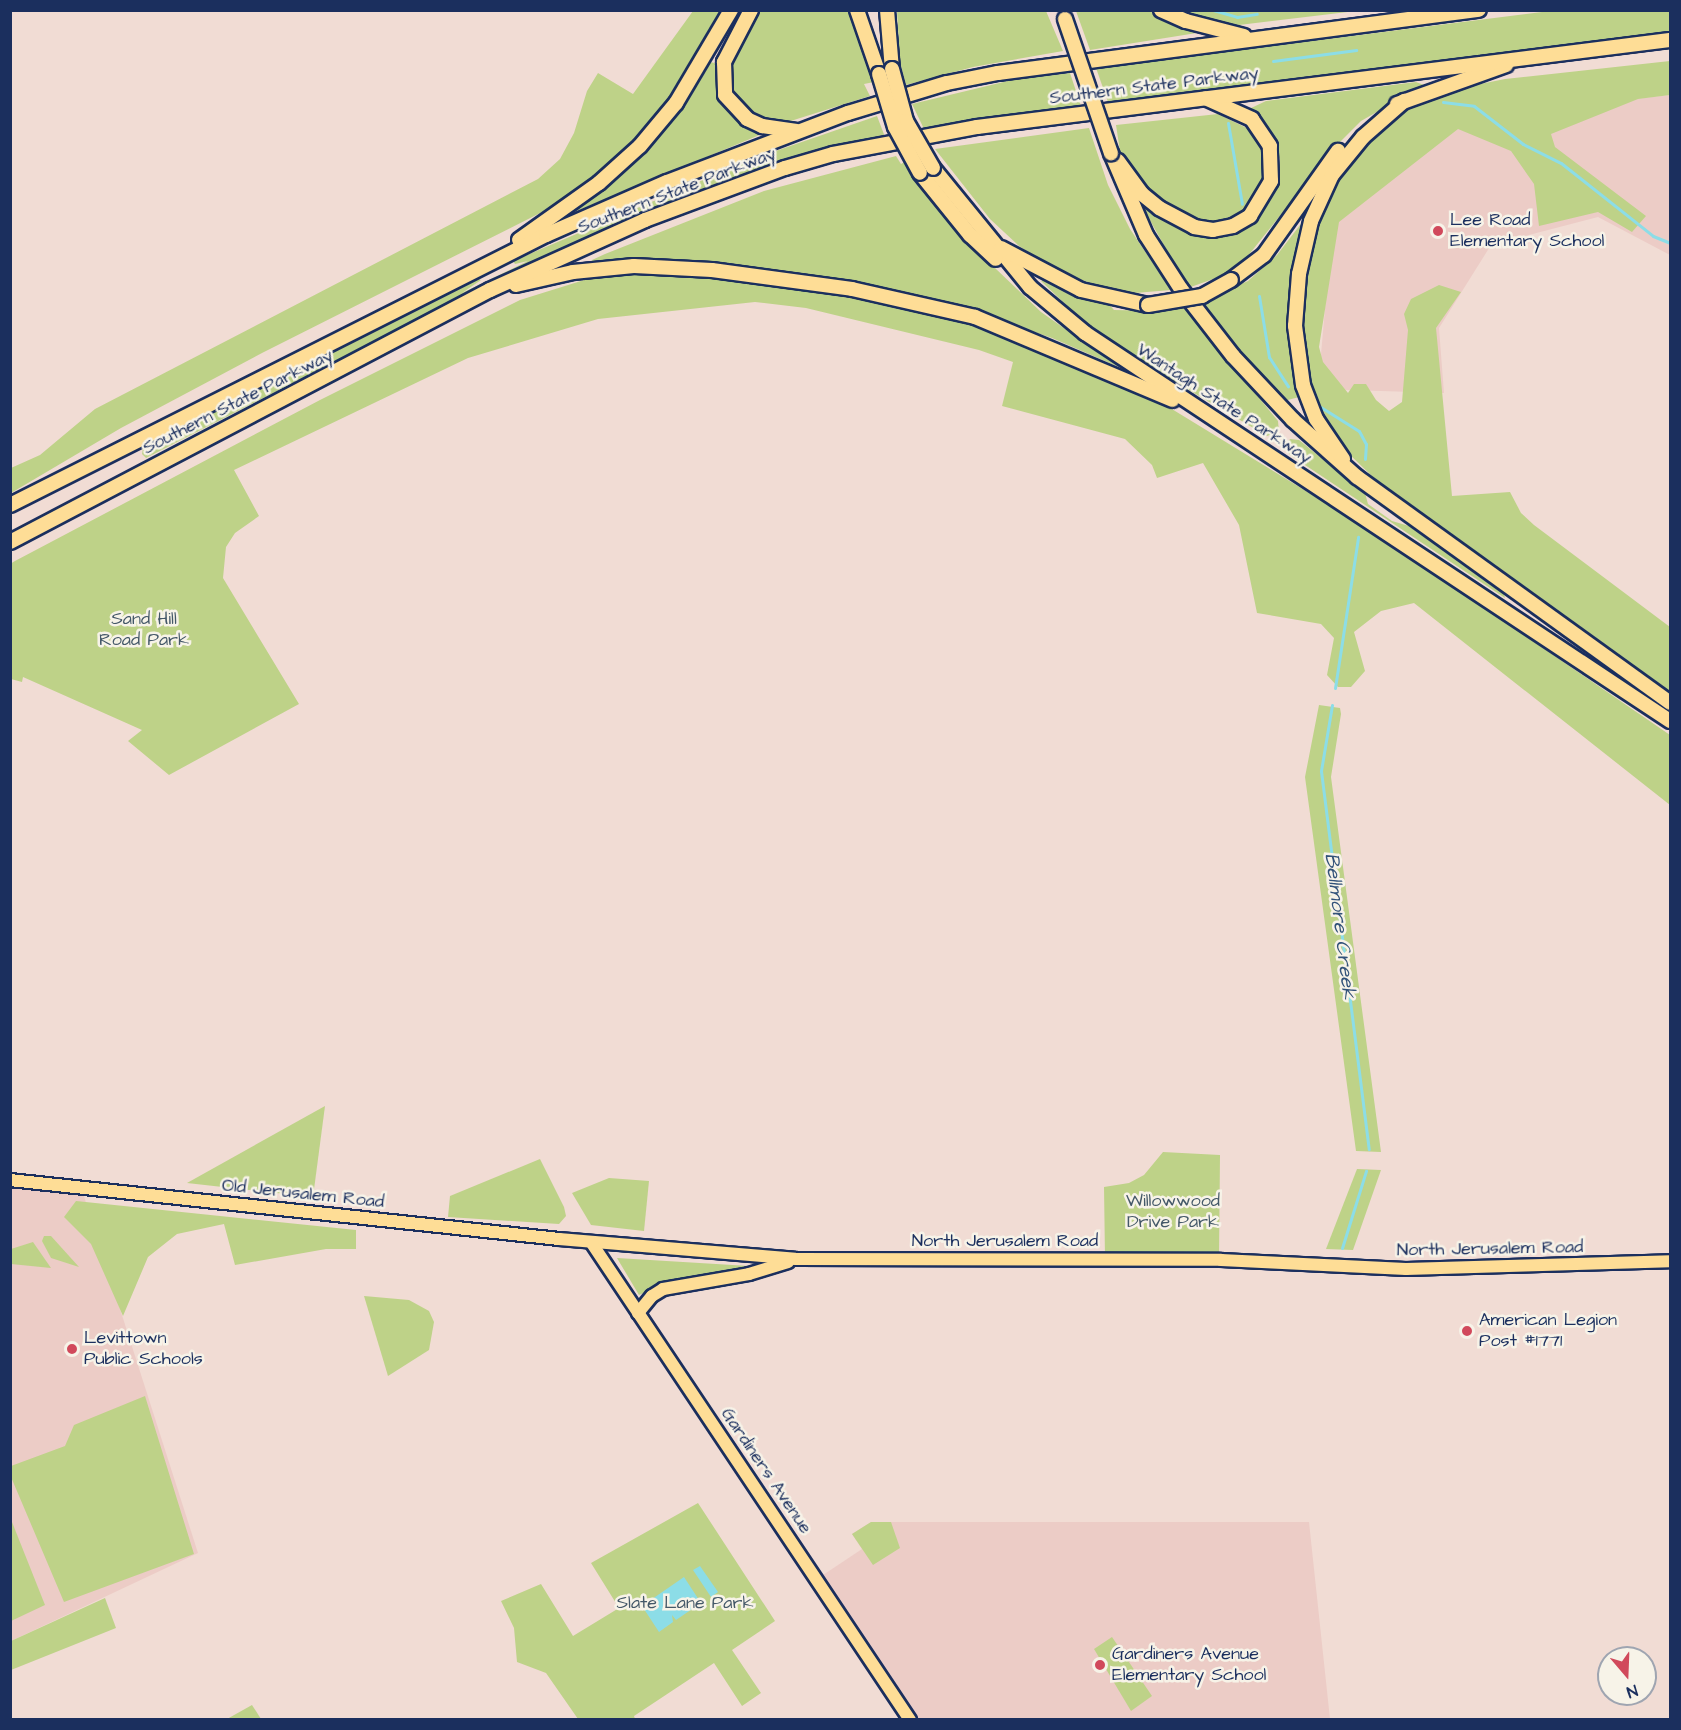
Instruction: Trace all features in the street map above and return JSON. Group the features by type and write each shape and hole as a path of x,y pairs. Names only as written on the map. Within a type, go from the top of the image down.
{"highway":[{"path":"751,10 724,62 725,95 747,119 762,126 799,131"},
{"path":"857,10 885,72"},
{"name":"Wantagh State Parkway","path":"887,10 885,72 927,170 1030,287 1114,354 1671,721"},
{"path":"1161,10 1186,21 1255,38"},
{"name":"Southern State Parkway","path":"10,505 488,262 667,182 799,131 889,100 988,75 1479,10"},
{"path":"488,262 578,199 640,146 676,103 730,12"},
{"name":"Wantagh State Parkway","path":"1064,15 1111,153 1146,235 1206,323 1286,412 1357,477 1671,703"},
{"name":"Southern State Parkway","path":"10,542 490,290 692,201 833,154 929,134 1203,97 1671,40"},
{"path":"991,243 1081,290 1148,305 1203,296 1232,280 1264,255 1358,130 1404,101 1522,58"},
{"path":"1111,153 1142,194 1174,219 1213,230 1242,221 1264,199 1271,181 1270,146 1252,120 1203,97"},
{"path":"1357,477 1316,419 1303,385 1295,326 1299,274 1311,221 1332,175 1363,137 1404,101"},
{"path":"927,170 970,235 1030,287"},
{"path":"490,290 573,272 634,266 712,270 899,297 993,323 1200,411"}],"main road":[{"name":"Old Jerusalem Road","path":"10,1180 591,1242"},
{"name":"North Jerusalem Road","path":"591,1242 795,1259 1221,1260 1406,1269 1671,1261"},
{"name":"Gardiners Avenue","path":"591,1242 910,1719"},
{"path":"638,1313 652,1296 663,1289 749,1274 795,1259"}],"shaded area":[{"name":"Lee Road Elementary School","path":"1670,95 1670,255 1598,217 1491,245 1439,328 1444,393 1318,389 1333,216 1453,119"},
{"name":"Levittown Public Schools","path":"11,1182 82,1190 198,1553 11,1641"},
{"name":"Gardiners Avenue Elementary School","path":"871,1522 1309,1522 1330,1719 912,1719 817,1579 862,1549 852,1534"}],"green space":[{"path":"1558,10 1670,11 1670,32 1108,102 1096,68"},
{"path":"693,11 722,11 653,124 616,164 558,204 262,353 121,428 11,493 11,468 40,455 95,409 538,179 560,159 574,133 587,91 598,73 633,94"},
{"path":"757,11 848,11 874,82 864,84 870,96 778,125 754,118 730,93 728,62"},
{"path":"897,11 1046,11 1063,51 973,67 906,85 900,63"},
{"path":"1076,11 1149,11 1203,32 1090,50"},
{"path":"1186,11 1356,11 1239,25 1217,23"},
{"path":"1670,61 1670,95 1638,99 1551,134 1555,147 1646,216 1632,232 1598,212 1539,226 1534,184 1511,151 1458,129 1339,222 1319,347 1323,362 1348,393 1354,384 1366,384 1376,400 1389,411 1402,402 1408,330 1404,314 1411,299 1439,285 1461,292 1436,328 1452,496 1510,492 1521,513 1534,525 1670,627 1670,696 1565,623 1376,480 1346,451 1316,410 1305,379 1301,349 1303,289 1317,219 1332,186 1363,142 1399,112 1446,91 1505,79"},
{"path":"710,62 719,64 719,90 728,112 743,126 762,134 572,213 654,143"},
{"path":"1070,73 1081,106 924,129 912,104 1012,80"},
{"path":"1416,82 1424,85 1361,121 1334,148 1243,262 1227,274 1188,288 1124,174 1147,205 1167,222 1195,234 1238,230 1260,214 1276,186 1280,159 1249,109 1266,101"},
{"path":"1218,114 1255,132 1265,149 1268,174 1254,204 1233,221 1204,225 1165,209 1137,181 1120,151 1116,125"},
{"path":"877,116 885,137 790,158 637,217 451,302 146,458 142,454 143,448 305,363 476,278 481,280 462,293 528,261 515,264 513,261 750,160"},
{"path":"1089,128 1108,185 1130,229 1171,290 1123,294 1058,272 1019,246 990,219 935,149"},
{"path":"896,156 901,164 906,161 948,223 1041,312 1121,368 1052,338 941,300 884,288 752,269 591,264 592,260 605,254 764,191"},
{"path":"1307,216 1289,309 1299,397 1284,401 1197,303 1248,281 1277,255"},
{"name":"Sand Hill Road Park","path":"657,274 755,282 892,302 976,324 1162,403 1381,537 1670,735 1670,805 1414,603 1381,611 1354,632 1365,671 1351,687 1338,687 1327,675 1334,638 1321,624 1257,613 1239,525 1203,463 1157,478 1152,465 1125,439 1002,406 1013,362 979,350 806,308 755,302 598,319 468,358 234,470 259,516 235,533 226,547 223,578 299,704 169,775 128,741 142,730 23,677 22,682 11,679 10,564 320,400 520,300 597,276"},
{"path":"1046,279 1107,302 1114,310 1162,311 1185,307 1278,421 1279,432 1267,436 1131,356 1083,321 1041,281"},
{"path":"1290,439 1299,440 1365,493 1368,504 1392,521 1409,526 1503,591 1505,598 1290,455 1285,447"},
{"path":"1319,705 1340,708 1341,714 1331,777 1381,1152 1356,1151 1305,777"},
{"path":"325,1106 313,1197 187,1183"},
{"name":"Willowwood Drive Park","path":"1163,1152 1220,1155 1219,1259 1105,1258 1104,1187 1129,1183 1144,1175"},
{"path":"540,1159 564,1207 566,1216 559,1224 448,1217 450,1196"},
{"path":"1357,1169 1381,1170 1353,1250 1326,1249"},
{"path":"609,1178 649,1181 644,1231 591,1225 572,1193"},
{"path":"76,1201 356,1230 356,1249 326,1249 235,1265 224,1224 177,1234 148,1257 123,1316 91,1244 64,1217"},
{"path":"44,1236 51,1236 79,1267 51,1258 42,1241"},
{"path":"33,1242 51,1268 11,1264 11,1249"},
{"path":"617,1258 749,1266 663,1284 639,1295"},
{"path":"364,1296 409,1300 429,1311 434,1322 429,1350 388,1376"},
{"path":"145,1396 194,1554 64,1602 11,1477 11,1466 65,1446 74,1425"},
{"name":"Slate Lane Park","path":"698,1503 775,1621 732,1650 761,1693 742,1706 714,1663 634,1716 635,1719 578,1719 546,1673 517,1662 514,1628 501,1601 541,1584 573,1636 619,1608 591,1563"},
{"path":"10,1517 45,1605 11,1621 10,1621"},
{"path":"871,1522 891,1522 900,1548 873,1565 852,1534"},
{"path":"105,1598 116,1628 11,1670 11,1641"},
{"path":"1112,1637 1152,1696 1131,1711 1094,1649"},
{"path":"252,1705 261,1719 227,1719"}],"water":[{"path":"700,1566 718,1592 711,1597 693,1570"},
{"path":"684,1577 701,1603 676,1620 672,1615 673,1622 659,1632 642,1606"}],"waterway":[{"name":"Bellmore Creek","path":"1213,10 1237,17 1257,14"},
{"path":"1273,61 1356,50"},
{"path":"1443,102 1474,106 1523,144 1561,163 1653,236 1670,243"},
{"name":"Bellmore Creek","path":"1228,123 1242,204"},
{"name":"Bellmore Creek","path":"1259,296 1269,357 1288,386"},
{"name":"Bellmore Creek","path":"1319,406 1359,431 1366,444 1365,459"},
{"name":"Bellmore Creek","path":"1335,688 1358,537"},
{"name":"Bellmore Creek","path":"1332,705 1321,771 1369,1149"},
{"name":"Bellmore Creek","path":"1342,1248 1366,1171"}],"place":[{"name":"Lee Road Elementary School","path":"1438,231"},
{"name":"American Legion Post #1771","path":"1467,1331"},
{"name":"Levittown Public Schools","path":"72,1349"},
{"name":"Gardiners Avenue Elementary School","path":"1100,1665"}]}
